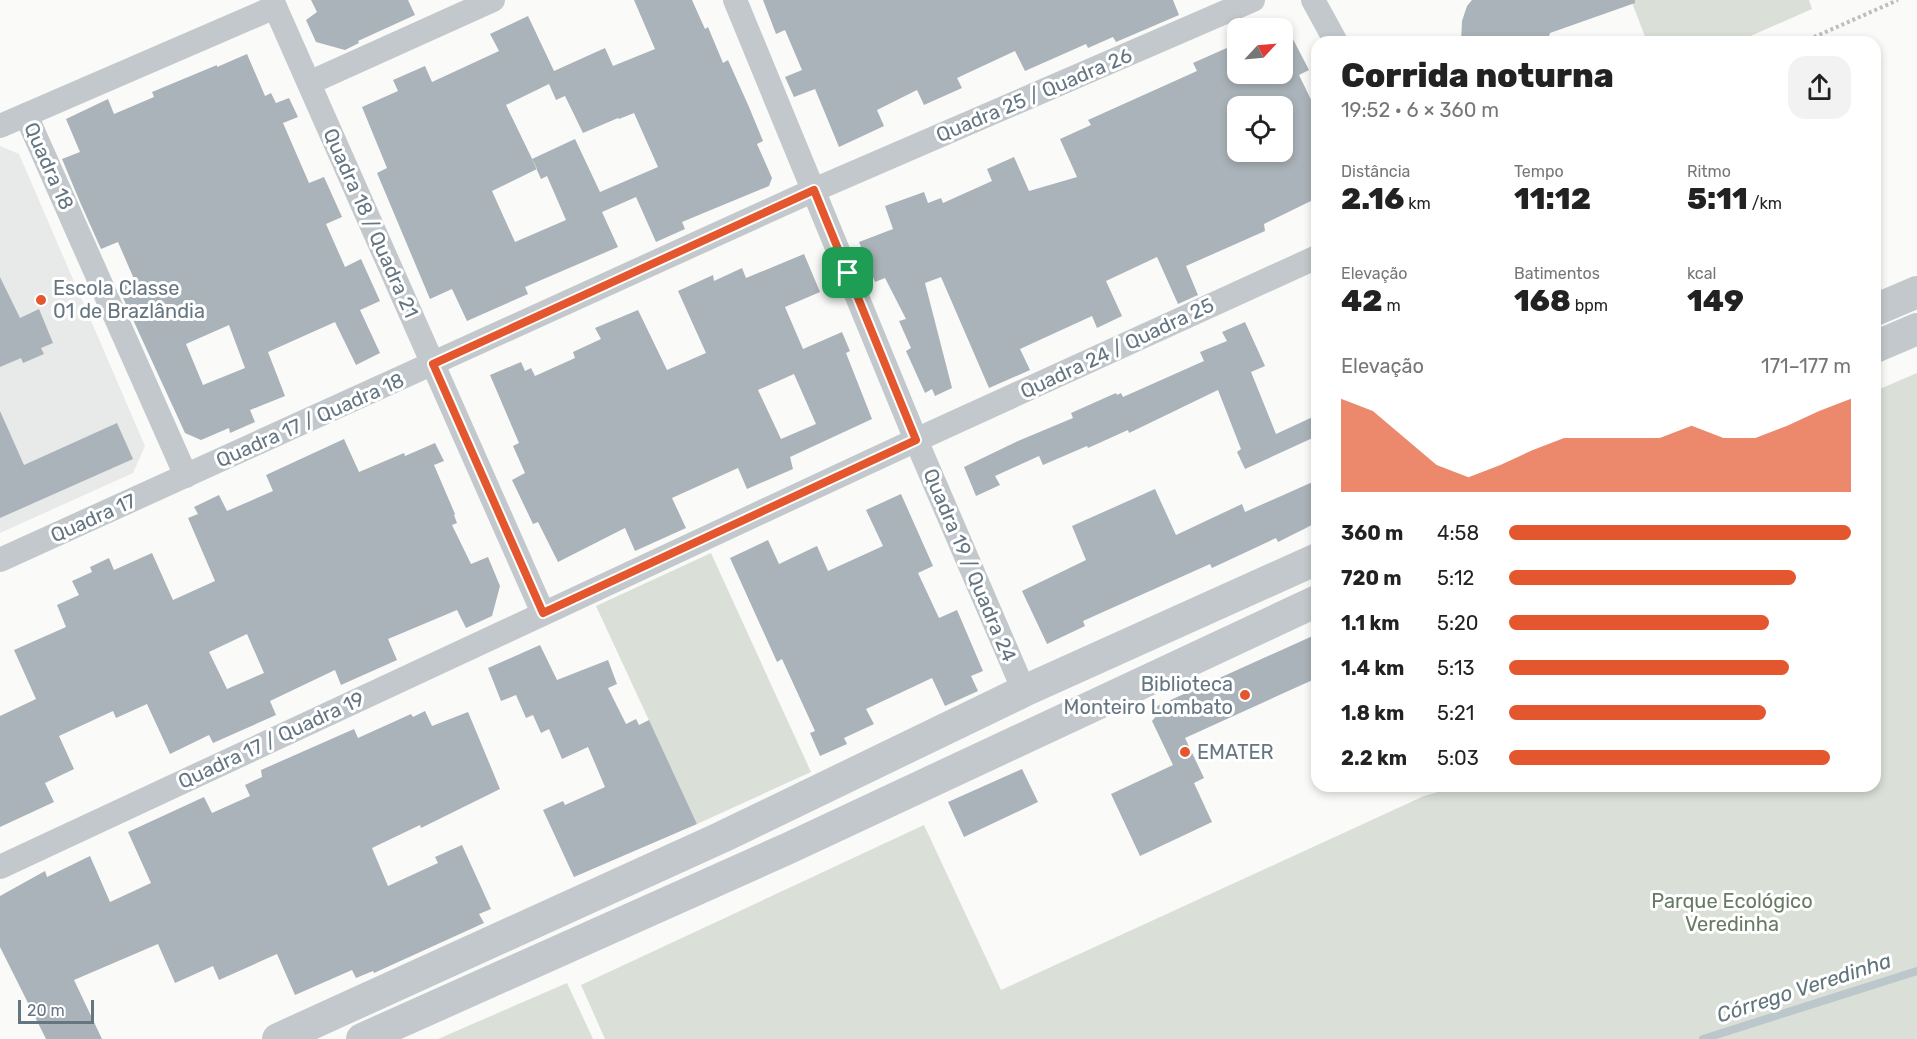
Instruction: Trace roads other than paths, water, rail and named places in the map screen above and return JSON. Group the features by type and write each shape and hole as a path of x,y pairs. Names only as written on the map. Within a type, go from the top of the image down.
{"street":[{"path":"309,83 493,0"},
{"name":"Quadra 19 / Quadra 24","path":"735,0 916,440 1024,691"},
{"name":"Quadra 25 / Quadra 26","path":"433,364 814,190 1253,0"},
{"path":"1313,0 1333,36"},
{"name":"Quadra 18","path":"186,476 26,115 274,3 309,83"},
{"name":"Quadra 18 / Quadra 21","path":"309,83 543,613"},
{"path":"0,126 26,115"},
{"name":"Quadra 24 / Quadra 25","path":"543,613 1311,260"},
{"path":"1881,307 1917,292"},
{"path":"1881,344 1917,329"},
{"name":"Quadra 17 / Quadra 18","path":"186,476 433,364"},
{"name":"Quadra 17","path":"0,560 186,476"},
{"path":"278,1039 722,837 1024,691 1311,562"},
{"path":"362,1039 789,848 1311,604"},
{"name":"Quadra 17 / Quadra 19","path":"0,867 543,613"},
{"path":"773,812 767,830 768,837 776,846 789,848"},
{"path":"722,837 728,838 740,850 741,861 738,870"},
{"path":"378,994 390,996 397,1004 400,1014 394,1025"}],"waterway":[{"name":"Córrego Veredinha","path":"1703,1039 1917,971"}],"place":[{"name":"Escola Classe 01 de Brazlândia","path":"41,300"},
{"name":"Biblioteca Monteiro Lombato","path":"1245,695"},
{"name":"EMATER","path":"1185,752"}],"park label":[{"name":"Parque Ecológico Veredinha","path":"1732,912"}]}
